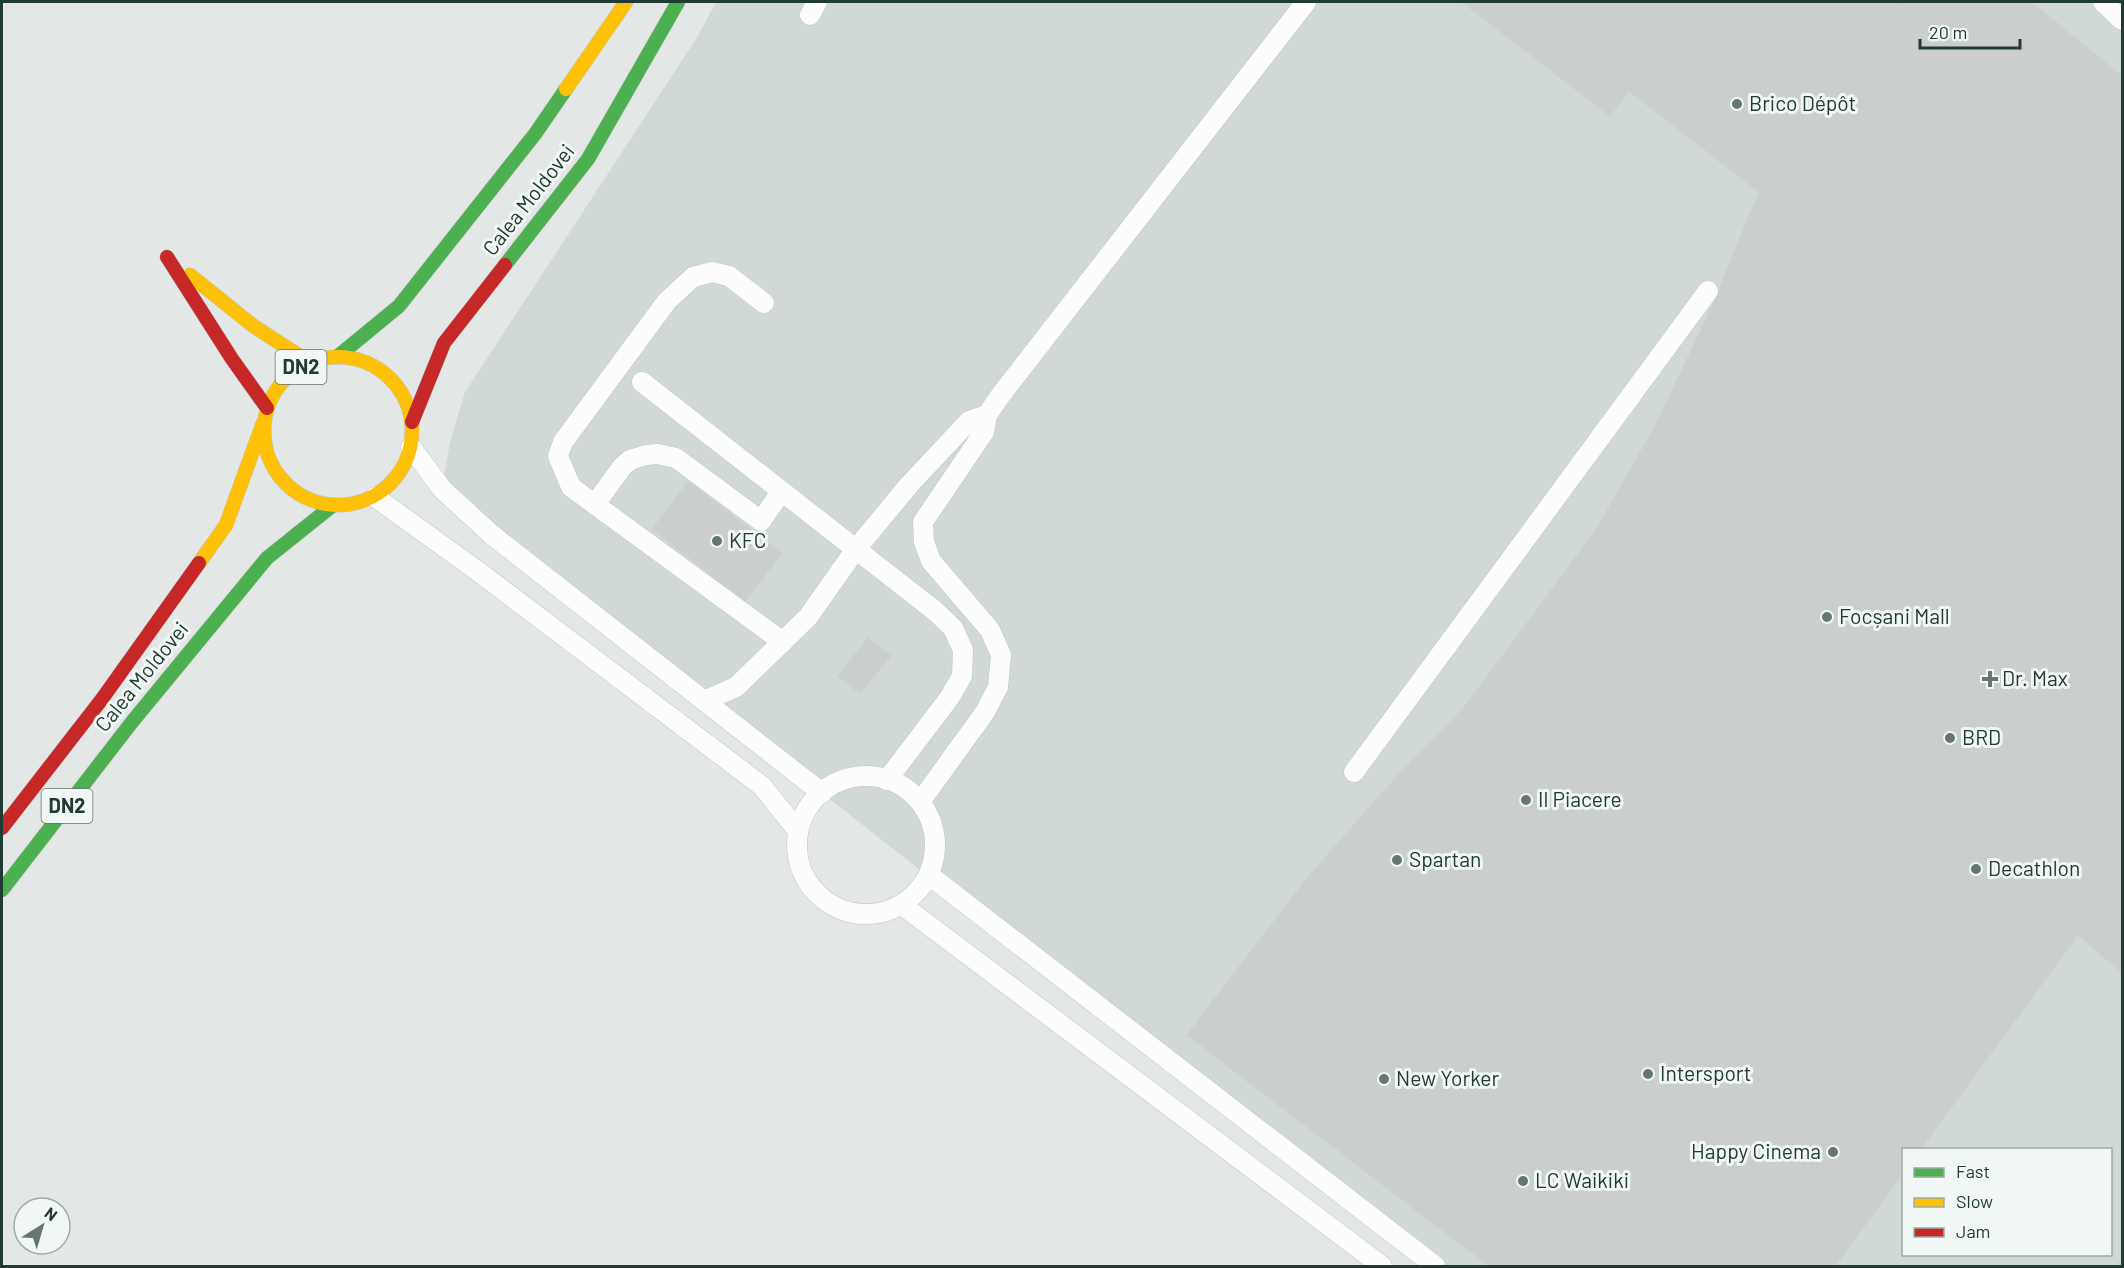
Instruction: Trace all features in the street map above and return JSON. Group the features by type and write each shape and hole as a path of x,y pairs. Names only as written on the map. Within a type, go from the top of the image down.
{"main road":[{"name":"Calea Moldovei","path":"337,357 399,306 535,134 626,2"},
{"name":"Calea Moldovei","path":"412,422 444,343 588,159 678,2"},
{"path":"267,408 232,359 167,257 252,325 309,362"},
{"name":"DN2","path":"337,357 358,359 378,368 395,382 406,401 412,422 411,447 404,467 392,484 375,497 354,505 332,506 309,500 289,487 273,469 265,447 263,423 276,389 291,373 309,362 337,357"},
{"name":"Calea Moldovei","path":"2,828 102,699 226,525 263,423"},
{"name":"Calea Moldovei","path":"2,890 132,722 267,558 332,506"}],"lane":[{"path":"920,802 986,712 998,687 1001,655 990,630 931,561 924,542 923,522 984,432 987,415 1306,2"},
{"path":"2103,2 2122,20"},
{"path":"764,303 729,276 712,272 693,277 667,301 563,442 558,456 571,487 783,642"},
{"path":"1354,772 1708,291"},
{"path":"642,382 953,628 963,650 962,676 950,697 887,780"},
{"path":"704,701 736,687 808,617 856,549 909,484 969,421 987,415"},
{"path":"411,447 442,489 492,535 822,793"},
{"path":"595,504 621,467 630,460 658,454 676,458 761,521 781,492"},
{"path":"375,497 479,572 762,786 798,831"},
{"path":"870,776 887,780 905,789 920,802 930,818 935,837 935,856 929,875 918,891 902,905 880,913 856,914 834,906 815,892 802,872 797,848 798,831 808,807 822,793 836,783 870,776"},
{"path":"929,875 1435,1266"},
{"path":"902,905 1382,1266"}],"shaded area":[{"path":"716,2 2122,2 2122,1266 1424,1266 822,793 442,489 450,442 465,392 696,39"}],"building":[{"name":"Brico Dépôt","path":"1462,2 1908,2 1759,192 1629,91 1610,116"},
{"name":"Focșani Mall","path":"1908,2 2031,2 2122,76 2122,973 2078,935 1921,1148 1902,1148 1902,1175 1835,1266 1489,1266 1187,1035 1307,878 1400,773 1466,705 1596,530 1654,428 1712,307 1759,192"},
{"name":"KFC","path":"688,482 782,553 745,601 652,529"},
{"path":"868,638 891,656 860,693 838,676"}],"traffic: fast":[{"path":"505,265 588,159 678,2"},
{"path":"337,357 399,306 535,134 566,89"},
{"path":"2,890 132,722 267,558 332,506"}],"traffic: slow":[{"path":"566,89 626,2"},
{"path":"190,275 252,325 309,362"},
{"path":"338,357 366,362 391,378 407,403 412,431 407,459 391,484 366,500 338,505 310,500 285,484 269,459 264,431 269,403 285,378 310,362 338,357"},
{"path":"199,563 226,525 263,423"}],"traffic: jam":[{"path":"167,257 232,359 267,408"},
{"path":"412,422 444,343 505,265"},
{"path":"2,828 102,699 199,563"}],"place":[{"name":"Brico Dépôt","path":"1737,104"},
{"name":"KFC","path":"717,541"},
{"name":"Focșani Mall","path":"1827,617"},
{"name":"Dr. Max","path":"1990,679"},
{"name":"BRD","path":"1950,738"},
{"name":"Il Piacere","path":"1526,800"},
{"name":"Spartan","path":"1397,860"},
{"name":"Decathlon","path":"1976,869"},
{"name":"Intersport","path":"1648,1074"},
{"name":"New Yorker","path":"1384,1079"},
{"name":"Happy Cinema","path":"1833,1152"},
{"name":"LC Waikiki","path":"1523,1181"}]}
